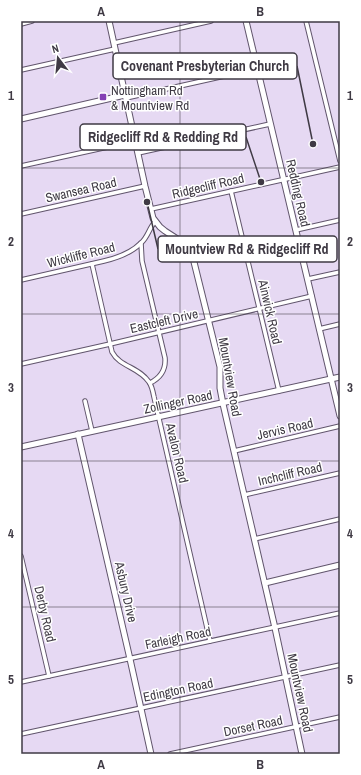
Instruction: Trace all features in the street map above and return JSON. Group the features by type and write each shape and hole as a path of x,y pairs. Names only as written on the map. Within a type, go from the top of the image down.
{"street":[{"path":"21,24 32,21"},
{"path":"109,21 145,186 155,222"},
{"path":"114,43 211,21"},
{"name":"Redding Road","path":"246,21 340,416"},
{"path":"306,21 340,162"},
{"path":"21,70 115,49"},
{"path":"21,118 229,75 259,75"},
{"path":"138,153 270,124"},
{"path":"21,166 135,141"},
{"name":"Ridgecliff Road","path":"151,209 340,167"},
{"name":"Swansea Road","path":"21,214 145,186"},
{"name":"Ainwick Road","path":"231,191 279,391"},
{"path":"296,230 340,220"},
{"name":"Wickliffe Road","path":"21,280 118,257 141,243 155,222"},
{"name":"Mountview Road","path":"155,222 165,231 186,245 191,254 220,367 220,388 223,404 265,583 302,754"},
{"path":"92,264 112,352 116,359 139,372 150,383 159,377 165,368 165,358 142,261 141,243"},
{"path":"308,279 340,272"},
{"name":"Eastcleft Drive","path":"21,364 312,296"},
{"path":"320,328 340,324"},
{"name":"Zollinger Road","path":"21,447 223,404 340,377"},
{"name":"Avalon Road","path":"150,383 210,642"},
{"path":"85,401 92,431"},
{"name":"Jervis Road","path":"234,451 340,426"},
{"name":"Asbury Drive","path":"78,434 151,754"},
{"name":"Inchcliff Road","path":"244,495 340,472"},
{"path":"254,539 340,519"},
{"name":"Derby Road","path":"21,556 49,676"},
{"path":"265,583 340,565"},
{"name":"Farleigh Road","path":"21,682 340,613"},
{"name":"Edington Road","path":"21,734 340,665"},
{"name":"Dorset Road","path":"170,754 340,717"}],"place":[{"name":"Nottingham Rd & Mountview Rd","path":"103,97"},
{"name":"Covenant Presbyterian Church","path":"313,144"},
{"name":"Ridgecliff Rd & Redding Rd","path":"261,182"},
{"name":"Mountview Rd & Ridgecliff Rd","path":"147,202"}]}
